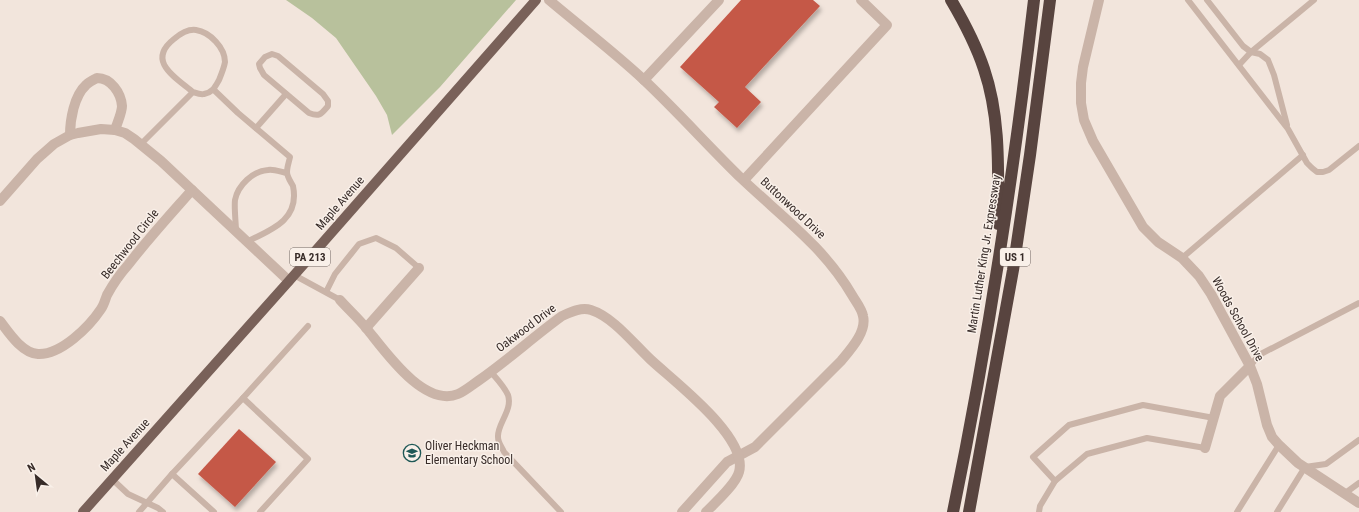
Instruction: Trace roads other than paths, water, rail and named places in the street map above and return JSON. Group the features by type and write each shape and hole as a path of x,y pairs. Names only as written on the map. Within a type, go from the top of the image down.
{"highway":[{"path":"951,0 978,53 990,88 994,111 998,162 997,268"},
{"name":"Martin Luther King Jr. Expressway","path":"953,512 997,268 1015,153 1034,0"},
{"name":"US 1","path":"969,512 1013,270 1030,156 1050,0"}],"main road":[{"name":"Maple Avenue","path":"83,512 292,278 536,0"}],"street":[{"name":"Buttonwood Drive","path":"549,0 644,80 744,180 814,245 842,278 860,308 863,316 864,324 862,331 841,361 755,447 739,457 727,462 682,512"},
{"path":"644,80 719,0"},
{"path":"744,180 887,26 861,0"},
{"name":"Woods School Drive","path":"1099,0 1083,67 1081,83 1084,120 1093,141 1143,227 1158,242 1182,258 1199,276 1211,294 1250,366 1257,384 1267,425 1272,436 1279,445 1305,467 1359,503"},
{"path":"70,135 70,122 75,104 83,88 97,78 108,81 117,92 120,99 122,108 115,130"},
{"path":"0,201 37,159 54,144 70,135 101,129 115,130 126,134 141,144 246,242 292,278"},
{"name":"Beechwood Circle","path":"0,321 14,339 33,353 40,354 51,352 64,346 90,323 102,308 114,283 127,266 192,190"},
{"path":"366,328 419,268"},
{"name":"Oakwood Drive","path":"340,300 405,374 423,389 434,394 449,396 458,394 491,372 562,316 581,309 590,310 610,321 700,403 726,432 739,457"},
{"path":"1205,448 1220,396 1250,366"},
{"path":"706,512 729,487 739,472 739,457"}],"lane":[{"path":"1188,0 1288,129 1302,155 1312,168 1317,172 1323,172 1335,166 1359,146"},
{"path":"1207,0 1243,46 1251,52 1260,54 1268,60 1274,75 1288,129"},
{"path":"1238,65 1251,52 1314,0"},
{"path":"194,30 204,32 216,42 223,54 224,62 222,74 214,90 203,94 193,92 167,70 162,61 162,54 169,43 180,34 194,30"},
{"path":"272,54 278,56 323,94 328,100 328,106 321,114 315,115 308,113 286,94 264,75 260,68 259,64 265,57 272,54"},
{"path":"214,90 238,113 290,157 287,173 292,186 294,199 291,211 285,220 272,230 246,242"},
{"path":"141,144 193,92"},
{"path":"256,128 286,94"},
{"path":"1182,258 1302,155"},
{"path":"236,232 235,200 238,191 245,181 254,174 269,170 287,173"},
{"path":"326,292 335,274 359,244 376,238 396,248 419,268"},
{"path":"292,278 326,292 340,300"},
{"path":"1250,366 1259,355 1359,303"},
{"path":"139,512 308,326"},
{"path":"491,372 504,388 508,396 509,403 506,416 498,432 500,445 509,457 561,512"},
{"path":"243,398 308,459 260,512"},
{"path":"1055,481 1033,457 1069,425 1143,405 1214,418"},
{"path":"1040,512 1040,506 1055,481 1087,454 1147,438 1205,448"},
{"path":"1276,512 1305,467 1326,464 1359,440"},
{"path":"1237,512 1279,445"},
{"path":"172,474 214,512"},
{"path":"112,480 128,494 158,508 163,512"},
{"path":"1344,494 1359,483"}],"place":[{"name":"Oliver Heckman Elementary School","path":"412,453"}]}
